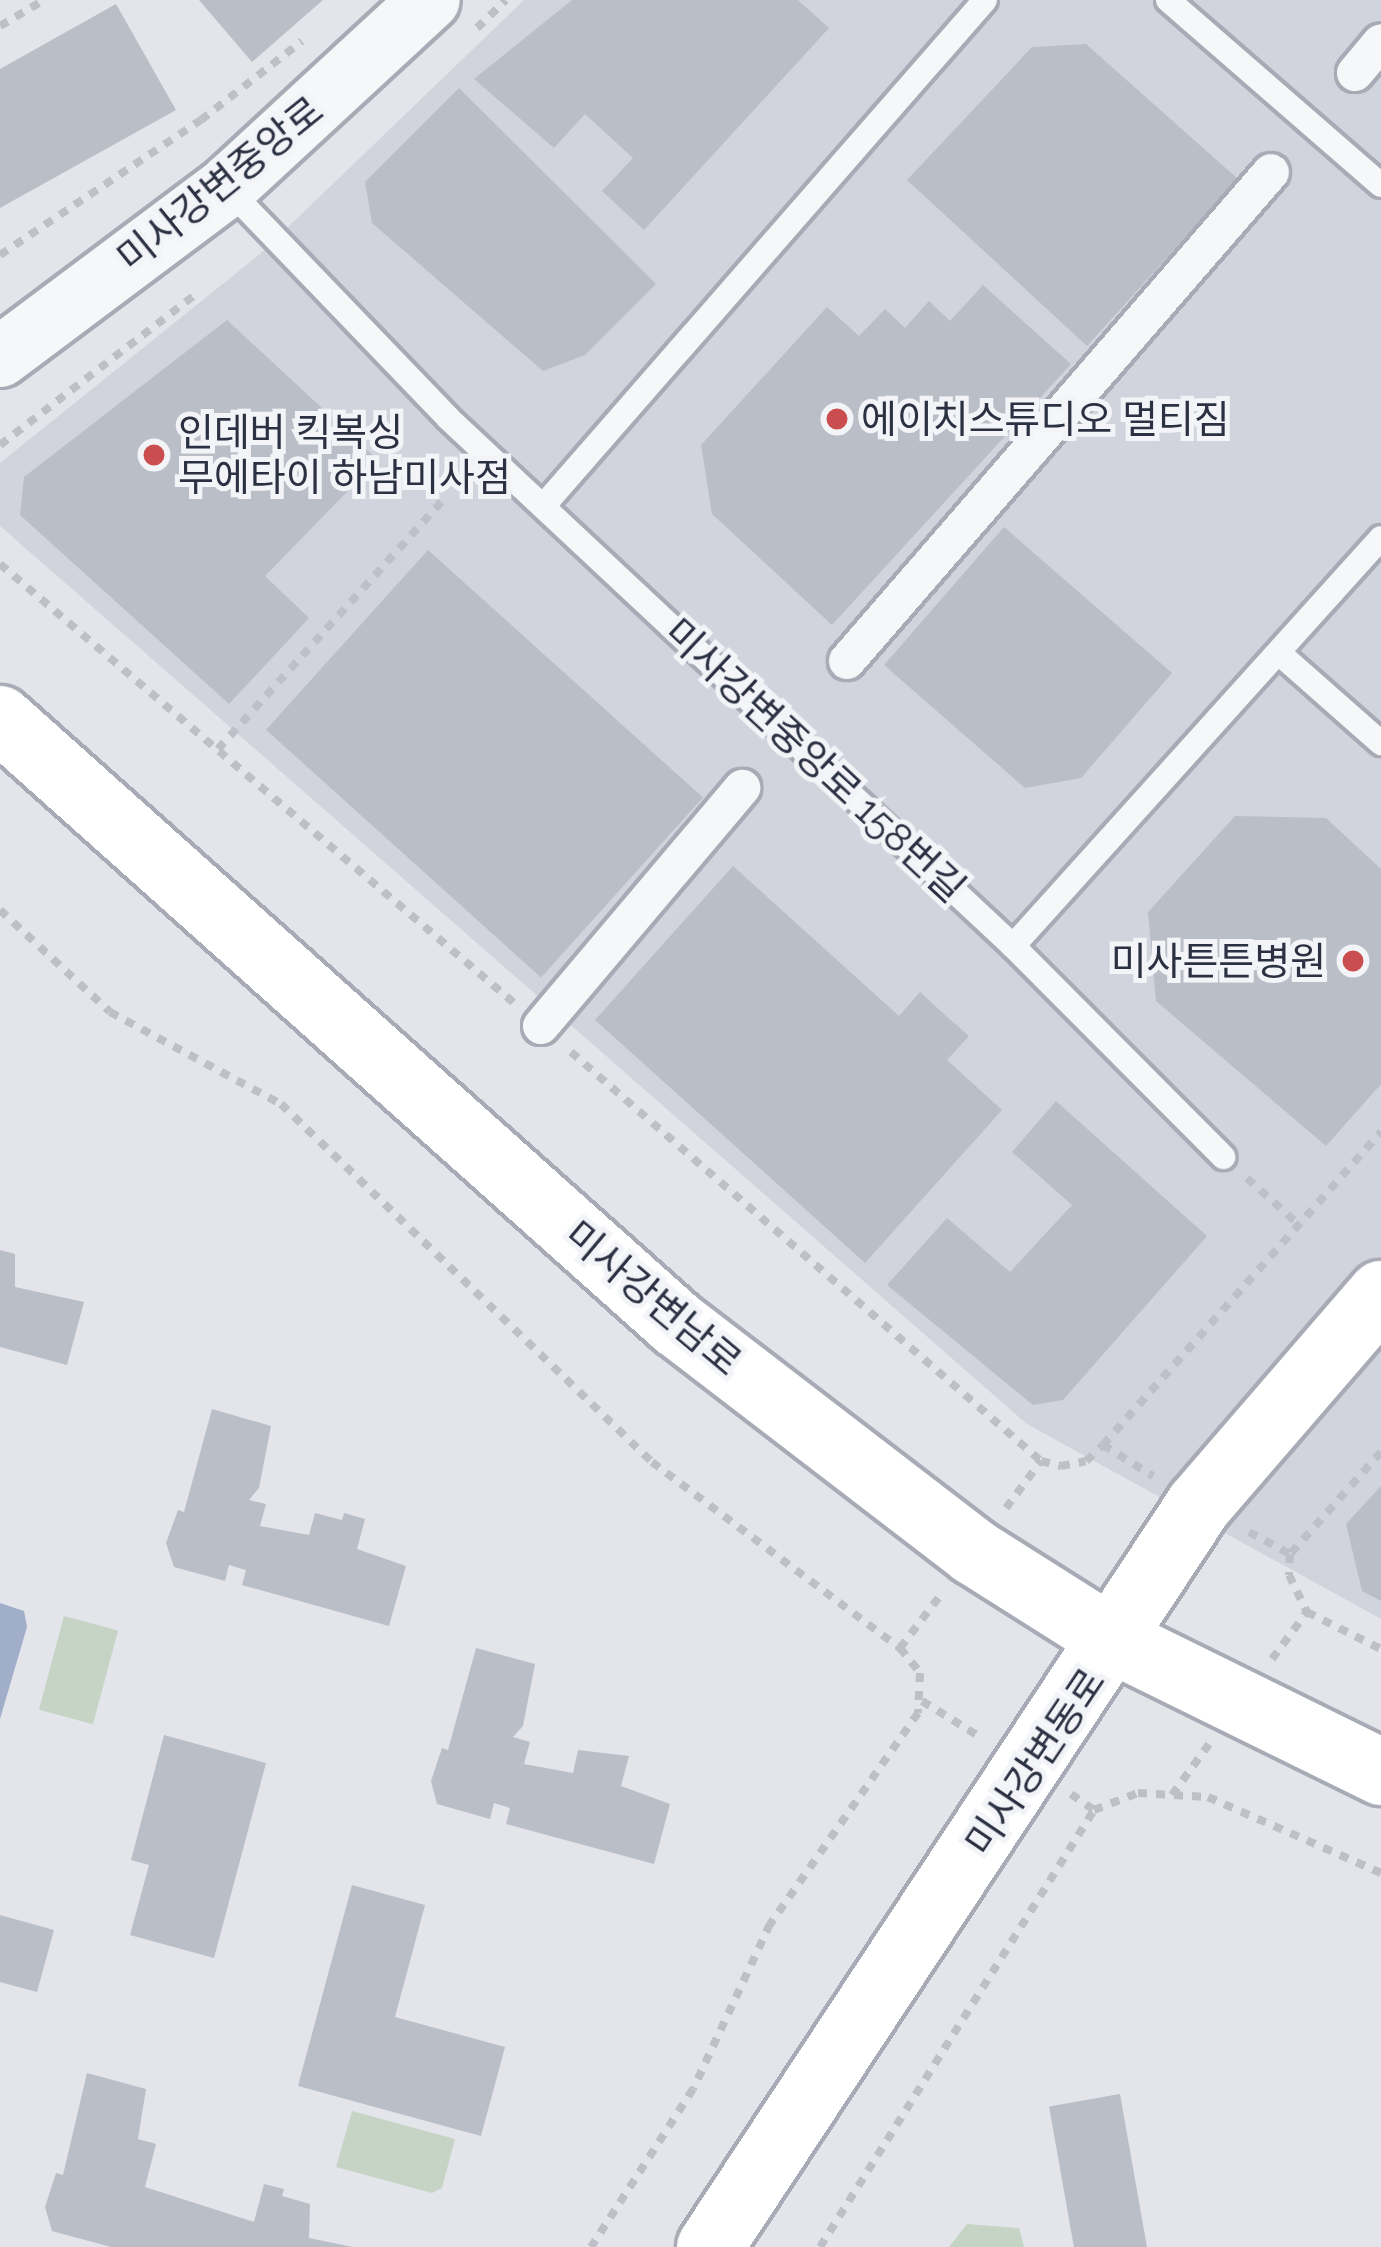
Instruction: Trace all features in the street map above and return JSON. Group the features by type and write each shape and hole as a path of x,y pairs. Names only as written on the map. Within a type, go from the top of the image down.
{"main road":[{"name":"미사강변남로","path":"0,719 677,1324 974,1552 1115,1642 1381,1772"},
{"name":"미사강변동로","path":"710,2247 1115,1642 1199,1505 1381,1294"}],"street":[{"name":"미사강변중앙로","path":"0,357 226,188 430,0"},
{"path":"1355,73 1381,42"},
{"path":"847,661 1271,172"},
{"path":"541,1026 742,788"}],"lane":[{"path":"545,504 985,0"},
{"path":"1168,0 1381,185"},
{"name":"미사강변중앙로 158번길","path":"226,188 448,418 1013,946 1223,1156"},
{"path":"1013,946 1381,538"},
{"path":"1280,653 1381,743"}],"path":[{"path":"0,26 44,0"},
{"path":"0,255 214,111 314,31"},
{"path":"0,445 195,295"},
{"path":"218,749 441,502"},
{"path":"0,910 110,1012 281,1104 652,1462 900,1648 920,1673 918,1713 770,1924 693,2089 591,2247"},
{"path":"1041,1461 1086,1462 1381,1132"},
{"path":"1223,1156 1298,1225"},
{"path":"1381,1452 1290,1554 1289,1576 1306,1612 1381,1649"},
{"path":"820,2247 1094,1810 1138,1793 1208,1797 1381,1873"}],"shaded area":[{"path":"524,0 1381,0 1381,1619 1027,1424 0,526 0,463 260,254"}],"green space":[{"path":"64,1616 118,1630 93,1724 39,1710"},
{"path":"352,2111 455,2139 442,2188 432,2193 336,2167"},
{"path":"967,2224 1019,2228 1024,2247 949,2247"}],"water":[{"path":"0,1603 24,1611 27,1627 0,1719"}],"building":[{"path":"199,0 323,0 252,62"},
{"path":"572,0 798,0 829,28 644,230 602,191 633,158 585,114 554,148 474,79"},
{"path":"116,4 176,110 0,208 0,69"},
{"path":"1086,44 1238,179 1087,346 907,180 1032,47"},
{"path":"459,88 656,284 585,355 543,371 372,223 365,182"},
{"path":"983,285 1071,364 832,625 712,514 701,445 827,307 859,336 885,309 905,328 929,301 950,321"},
{"path":"227,320 378,460 265,576 309,618 229,704 20,515 24,477"},
{"path":"1004,527 1172,673 1081,778 1025,788 884,665"},
{"path":"428,550 703,798 541,977 266,730"},
{"path":"1235,816 1326,818 1381,869 1381,1084 1326,1146 1156,1001 1148,912"},
{"path":"733,866 899,1016 920,992 969,1036 947,1060 1002,1110 865,1263 595,1020"},
{"path":"1056,1101 1207,1236 1063,1400 1033,1405 887,1285 947,1218 1010,1272 1072,1205 1012,1152"},
{"path":"0,1250 15,1254 15,1287 84,1302 67,1365 0,1347"},
{"path":"212,1409 271,1426 259,1488 249,1500 266,1504 260,1526 309,1535 315,1513 342,1520 344,1513 365,1519 357,1549 406,1566 389,1626 242,1585 246,1570 229,1565 225,1581 174,1567 166,1543 178,1510 184,1512"},
{"path":"1381,1486 1381,1601 1362,1591 1346,1524"},
{"path":"476,1648 535,1664 523,1726 513,1737 530,1742 524,1764 573,1773 578,1750 629,1756 621,1786 670,1804 654,1864 506,1824 510,1808 494,1803 490,1819 437,1804 431,1781 442,1748 448,1750"},
{"path":"164,1735 266,1763 214,1958 130,1935 149,1865 131,1860"},
{"path":"352,1885 425,1905 395,2017 505,2047 481,2136 298,2086"},
{"path":"0,1915 54,1930 37,1992 0,1982"},
{"path":"87,2073 146,2089 138,2139 156,2144 145,2187 254,2222 264,2184 284,2189 282,2196 310,2204 309,2238 353,2247 111,2247 52,2231 45,2207 56,2173 63,2175"},
{"path":"1120,2094 1147,2247 1074,2247 1049,2107"}],"place":[{"name":"에이치스튜디오 멀티짐","path":"837,419"},
{"name":"인데버 킥복싱 무에타이 하남미사점","path":"154,455"},
{"name":"미사튼튼병원","path":"1353,961"}]}
